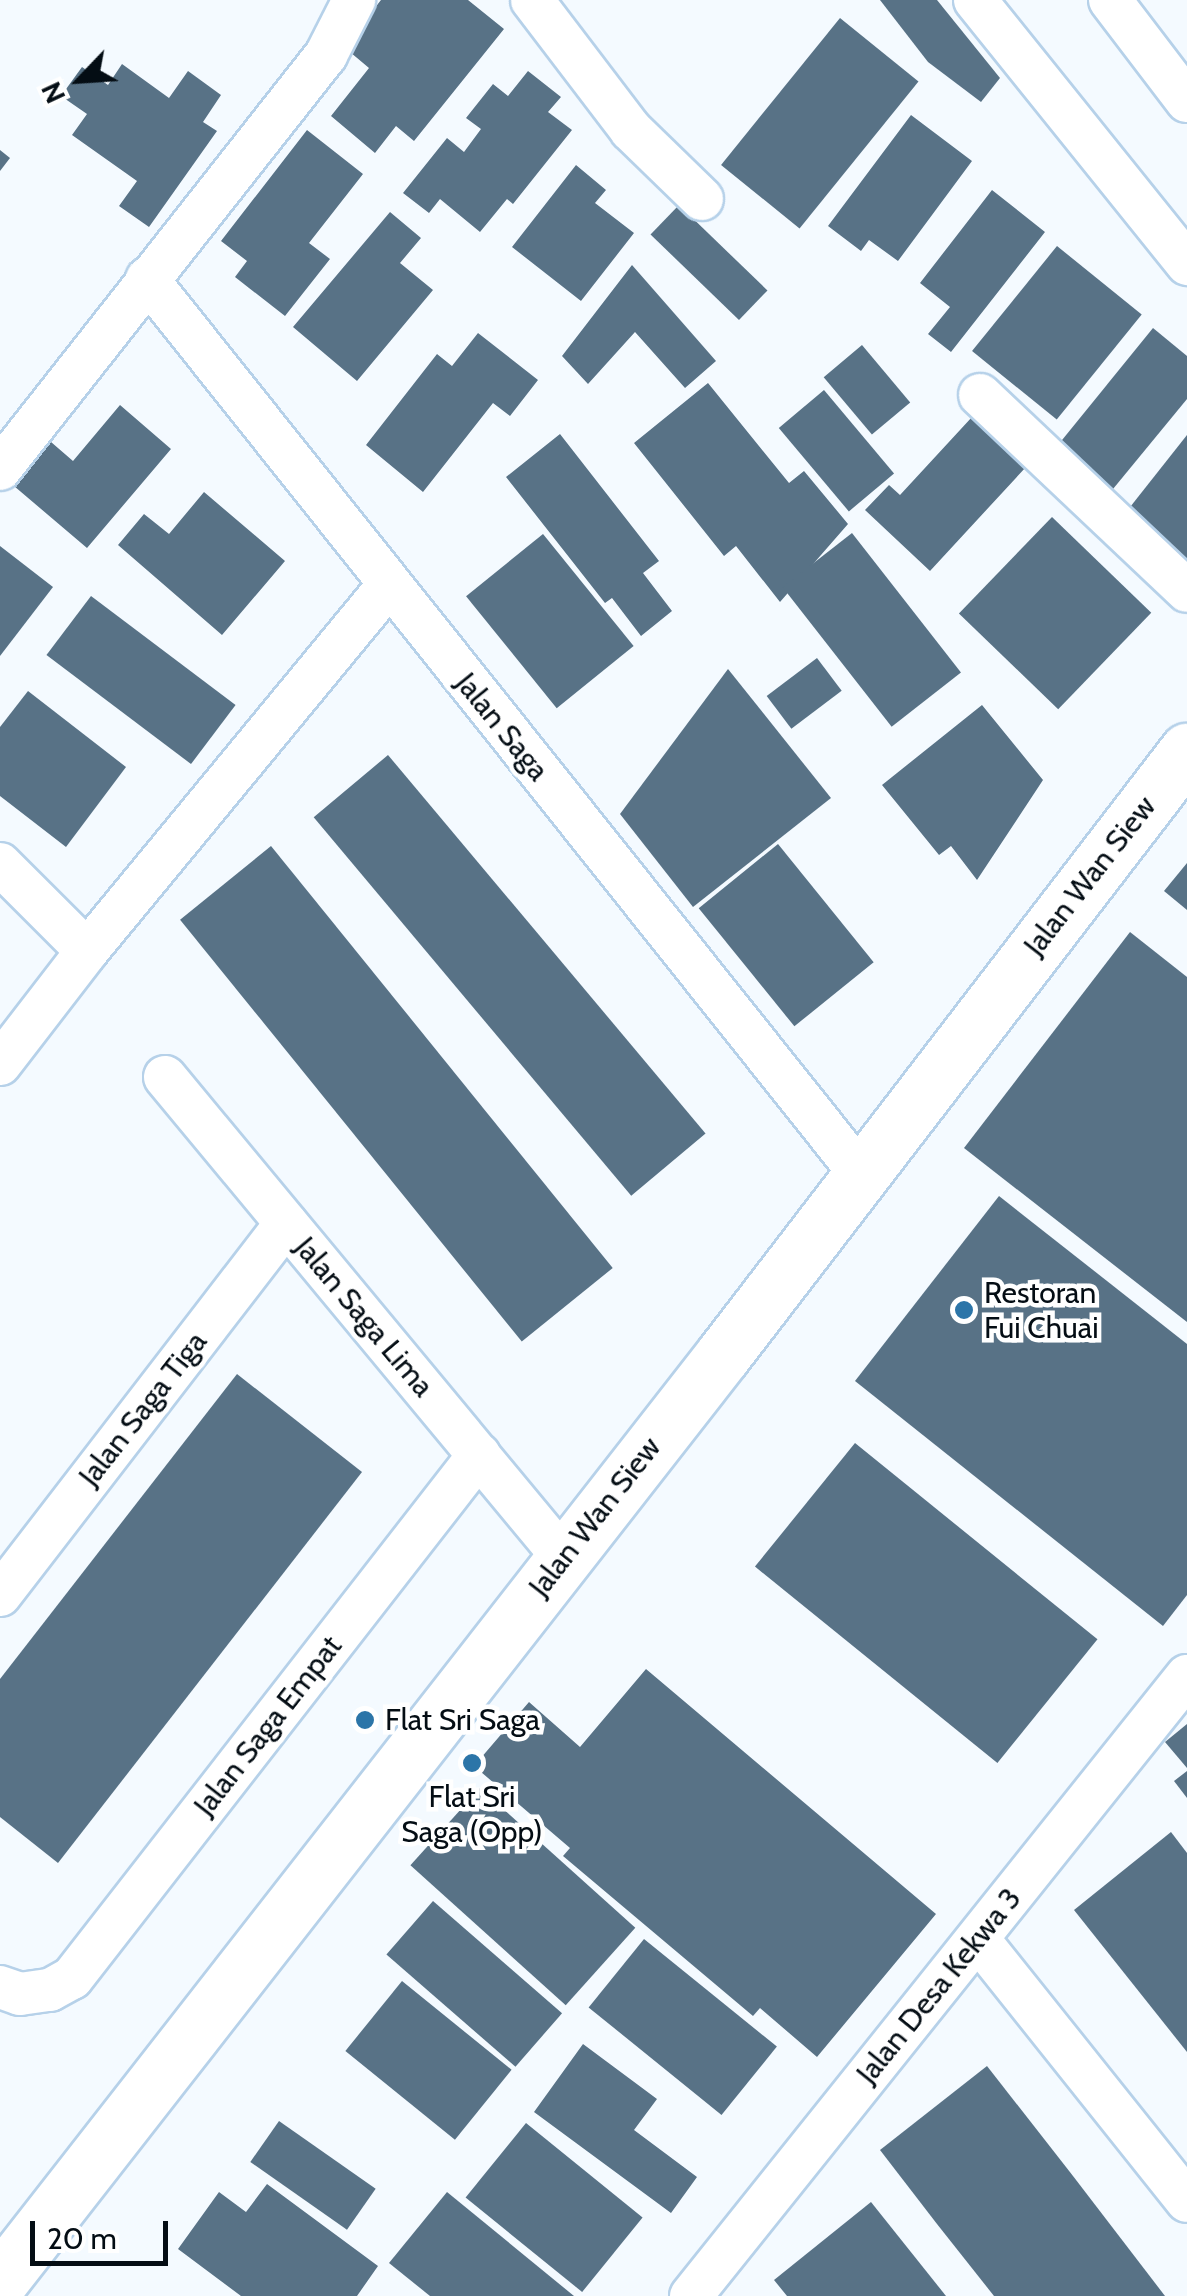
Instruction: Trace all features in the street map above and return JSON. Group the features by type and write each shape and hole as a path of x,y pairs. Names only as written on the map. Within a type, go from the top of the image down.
{"street":[{"path":"0,469 326,55 354,0"},
{"path":"532,0 631,130 702,199"},
{"path":"975,0 1187,264"},
{"path":"1110,0 1187,101"},
{"name":"Jalan Saga","path":"147,279 388,586 860,1173"},
{"path":"980,395 1187,591"},
{"path":"0,1064 87,951 388,586"},
{"name":"Jalan Wan Siew","path":"0,2281 1187,751"},
{"path":"0,864 87,951"},
{"name":"Jalan Saga Lima","path":"164,1077 563,1557"},
{"name":"Jalan Saga Tiga","path":"0,1595 286,1223"},
{"name":"Jalan Saga Empat","path":"0,1987 20,1994 50,1990 72,1978 479,1455"},
{"name":"Jalan Desa Kekwa 3","path":"690,2296 1187,1676"},
{"path":"978,1939 1187,2201"}],"building":[{"path":"381,0 468,0 504,29 414,141 396,126 375,153 331,116 369,68 344,47"},
{"path":"880,0 937,0 1000,78 981,102 928,62"},
{"path":"840,18 918,82 800,228 721,165"},
{"path":"122,64 169,98 188,71 221,95 203,122 217,131 149,227 119,206 137,181 72,135 87,114 61,96 82,67 108,85"},
{"path":"528,71 561,97 548,112 572,130 513,204 507,199 480,232 440,199 429,213 403,193 447,138 464,152 481,129 466,118 493,84 508,96"},
{"path":"911,115 972,161 898,261 869,240 861,251 828,226"},
{"path":"307,130 363,174 309,243 330,259 285,316 235,277 247,261 221,241"},
{"path":"0,150 10,158 0,171"},
{"path":"576,165 606,190 595,203 634,233 581,301 512,247"},
{"path":"992,190 1045,232 951,352 928,334 950,307 920,283"},
{"path":"679,205 767,290 739,320 651,234"},
{"path":"390,212 421,238 400,263 433,290 357,381 293,327"},
{"path":"1057,246 1142,315 1057,420 972,351"},
{"path":"632,265 716,361 685,388 635,332 588,384 562,356"},
{"path":"1153,328 1187,356 1187,399 1113,489 1058,445"},
{"path":"478,333 538,380 510,416 493,403 423,492 366,445 437,354 452,366"},
{"path":"862,345 910,402 872,435 824,377"},
{"path":"708,383 789,483 804,471 848,524 780,602 736,546 724,556 634,443"},
{"path":"824,390 894,473 849,511 779,428"},
{"path":"120,405 171,449 87,548 14,486 51,442 73,461"},
{"path":"972,417 1026,467 930,571 865,510 889,485 900,495"},
{"path":"560,434 659,561 643,573 672,611 641,636 612,598 605,603 506,477"},
{"path":"1187,435 1187,568 1123,516"},
{"path":"204,492 285,561 222,635 118,545 144,514 169,534"},
{"path":"1052,517 1151,613 1058,709 959,613"},
{"path":"852,533 961,672 892,727 783,587"},
{"path":"543,534 634,646 557,708 466,596"},
{"path":"0,546 53,587 0,656"},
{"path":"91,596 236,705 191,764 46,655"},
{"path":"817,658 842,691 791,729 767,696"},
{"path":"728,669 831,798 693,907 620,814"},
{"path":"28,691 126,767 66,847 0,796 0,727"},
{"path":"982,705 1043,780 977,880 951,846 939,855 882,785"},
{"path":"388,755 706,1133 631,1196 314,817"},
{"path":"778,844 874,962 794,1026 699,908"},
{"path":"271,846 613,1268 522,1342 180,920"},
{"path":"1187,863 1187,910 1164,891"},
{"path":"1130,932 1187,977 1187,1322 964,1148"},
{"path":"999,1196 1187,1344 1187,1595 1163,1626 855,1381"},
{"path":"237,1374 362,1472 58,1863 0,1817 0,1679"},
{"path":"855,1443 1097,1639 997,1763 755,1567"},
{"path":"646,1669 936,1914 817,2057 760,2008 753,2016 563,1856 570,1848 474,1766 529,1702 580,1747"},
{"path":"1187,1724 1187,1768 1165,1742"},
{"path":"1187,1771 1187,1798 1174,1781"},
{"path":"480,1788 635,1928 566,2005 410,1865"},
{"path":"1171,1832 1187,1853 1187,2052 1074,1910"},
{"path":"433,1901 562,2013 515,2067 386,1955"},
{"path":"644,1939 777,2047 722,2115 589,2007"},
{"path":"402,1981 512,2070 455,2140 345,2051"},
{"path":"583,2044 657,2099 634,2130 697,2177 671,2213 534,2112"},
{"path":"987,2066 1165,2296 994,2296 937,2224 880,2150"},
{"path":"279,2121 376,2189 347,2230 250,2162"},
{"path":"526,2123 643,2217 582,2292 466,2198"},
{"path":"267,2184 378,2266 357,2296 241,2296 178,2249 219,2192 246,2212"},
{"path":"447,2192 574,2296 430,2296 389,2263"},
{"path":"871,2202 946,2296 787,2296 774,2280"}],"place":[{"name":"Restoran Fui Chuai","path":"964,1310"},
{"name":"Flat Sri Saga","path":"365,1720"},
{"name":"Flat Sri Saga (Opp)","path":"472,1763"}]}
